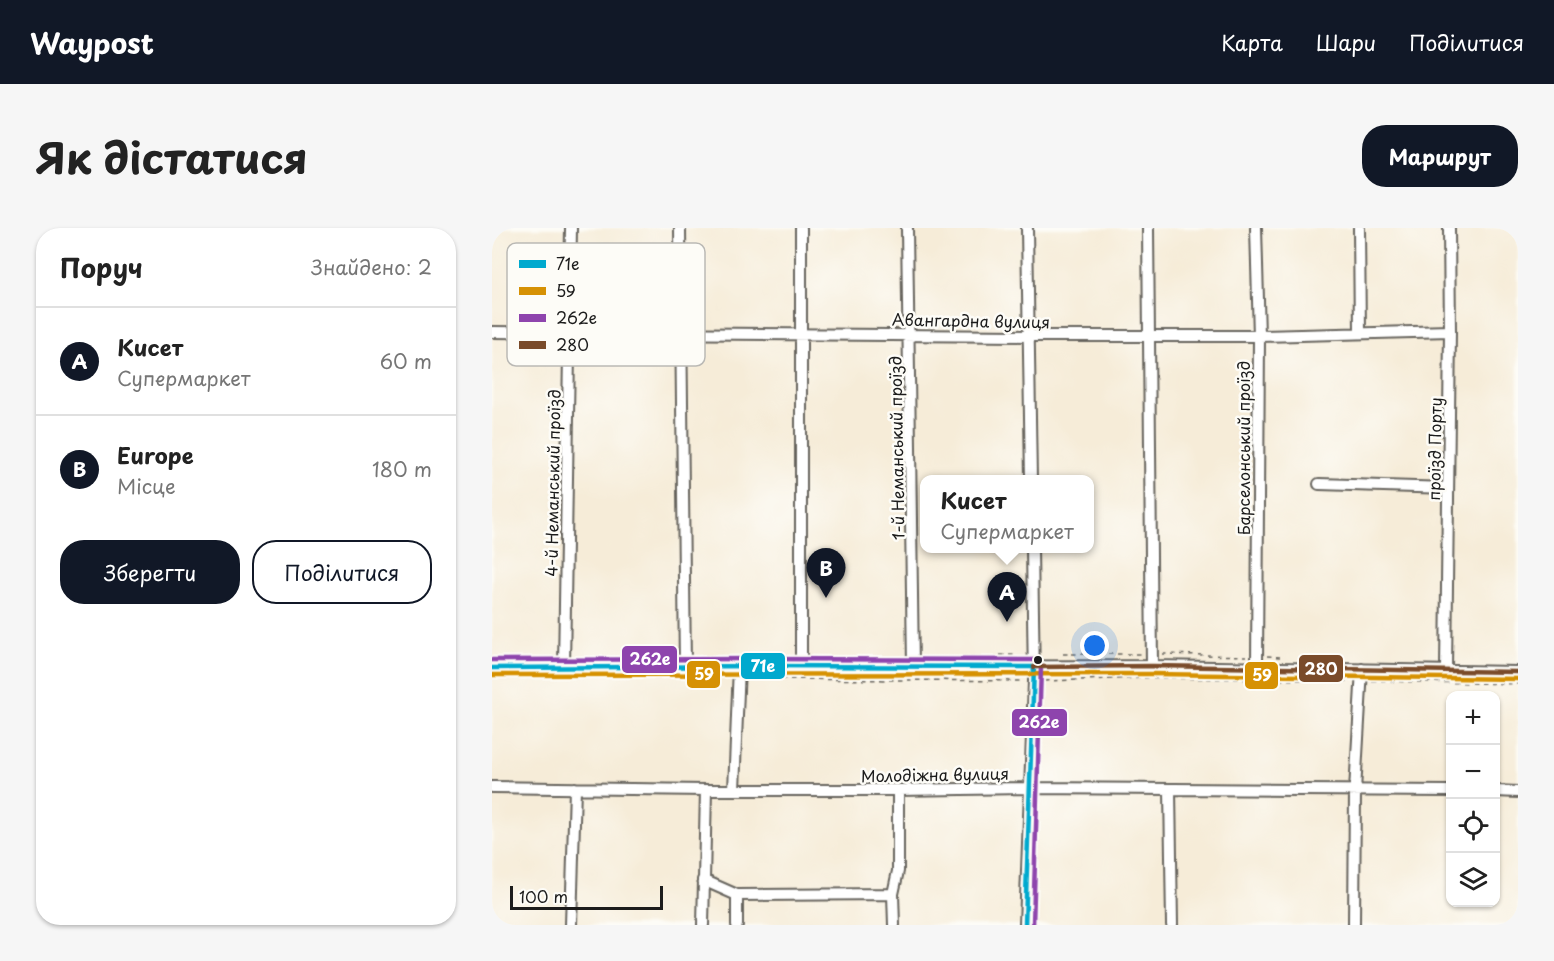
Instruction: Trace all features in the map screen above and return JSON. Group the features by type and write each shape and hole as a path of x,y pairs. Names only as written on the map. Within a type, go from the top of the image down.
{"street":[{"name":"4-й Неманський проїзд","path":"571,228 571,243"},
{"path":"680,228 680,243"},
{"path":"801,228 801,666"},
{"name":"1-й Неманський проїзд","path":"907,228 913,667"},
{"path":"1028,228 1031,475"},
{"path":"1148,228 1152,666"},
{"name":"Барселонський проїзд","path":"1256,228 1257,668"},
{"path":"1359,228 1360,333"},
{"name":"проїзд Порту","path":"1446,670 1449,228"},
{"name":"Авангардна вулиця","path":"705,333 1258,336 1450,331"},
{"name":"4-й Неманський проїзд","path":"564,667 568,366"},
{"path":"681,366 685,666"},
{"path":"1319,484 1448,488"},
{"path":"1025,925 1034,667 1032,553"},
{"path":"734,790 739,666"},
{"path":"492,668 1152,666 1518,672"},
{"path":"1354,925 1355,790 1362,669"},
{"name":"Молодіжна вулиця","path":"492,787 706,790 1031,788 1446,791"},
{"path":"571,925 575,788"},
{"path":"1170,789 1172,925"},
{"path":"703,925 706,790"},
{"path":"894,925 893,894 898,871 898,790"},
{"path":"1500,791 1518,792"},
{"path":"703,880 737,895 893,894"},
{"path":"737,895 737,925"}],"path":[{"path":"1043,681 1152,678 1353,681"},
{"path":"1364,681 1518,684"}],"transit line":[{"name":"262е","path":"492,660 1038,660 1041,667 1033,925"},
{"name":"280","path":"1034,667 1152,666 1518,672"},
{"name":"71е","path":"492,668 1034,667"},
{"name":"71е","path":"1025,925 1034,667"},
{"name":"59","path":"492,675 1152,674 1518,679"}],"place":[{"name":"Europe","path":"826,598"},
{"name":"Кисет","path":"1007,622"}]}
